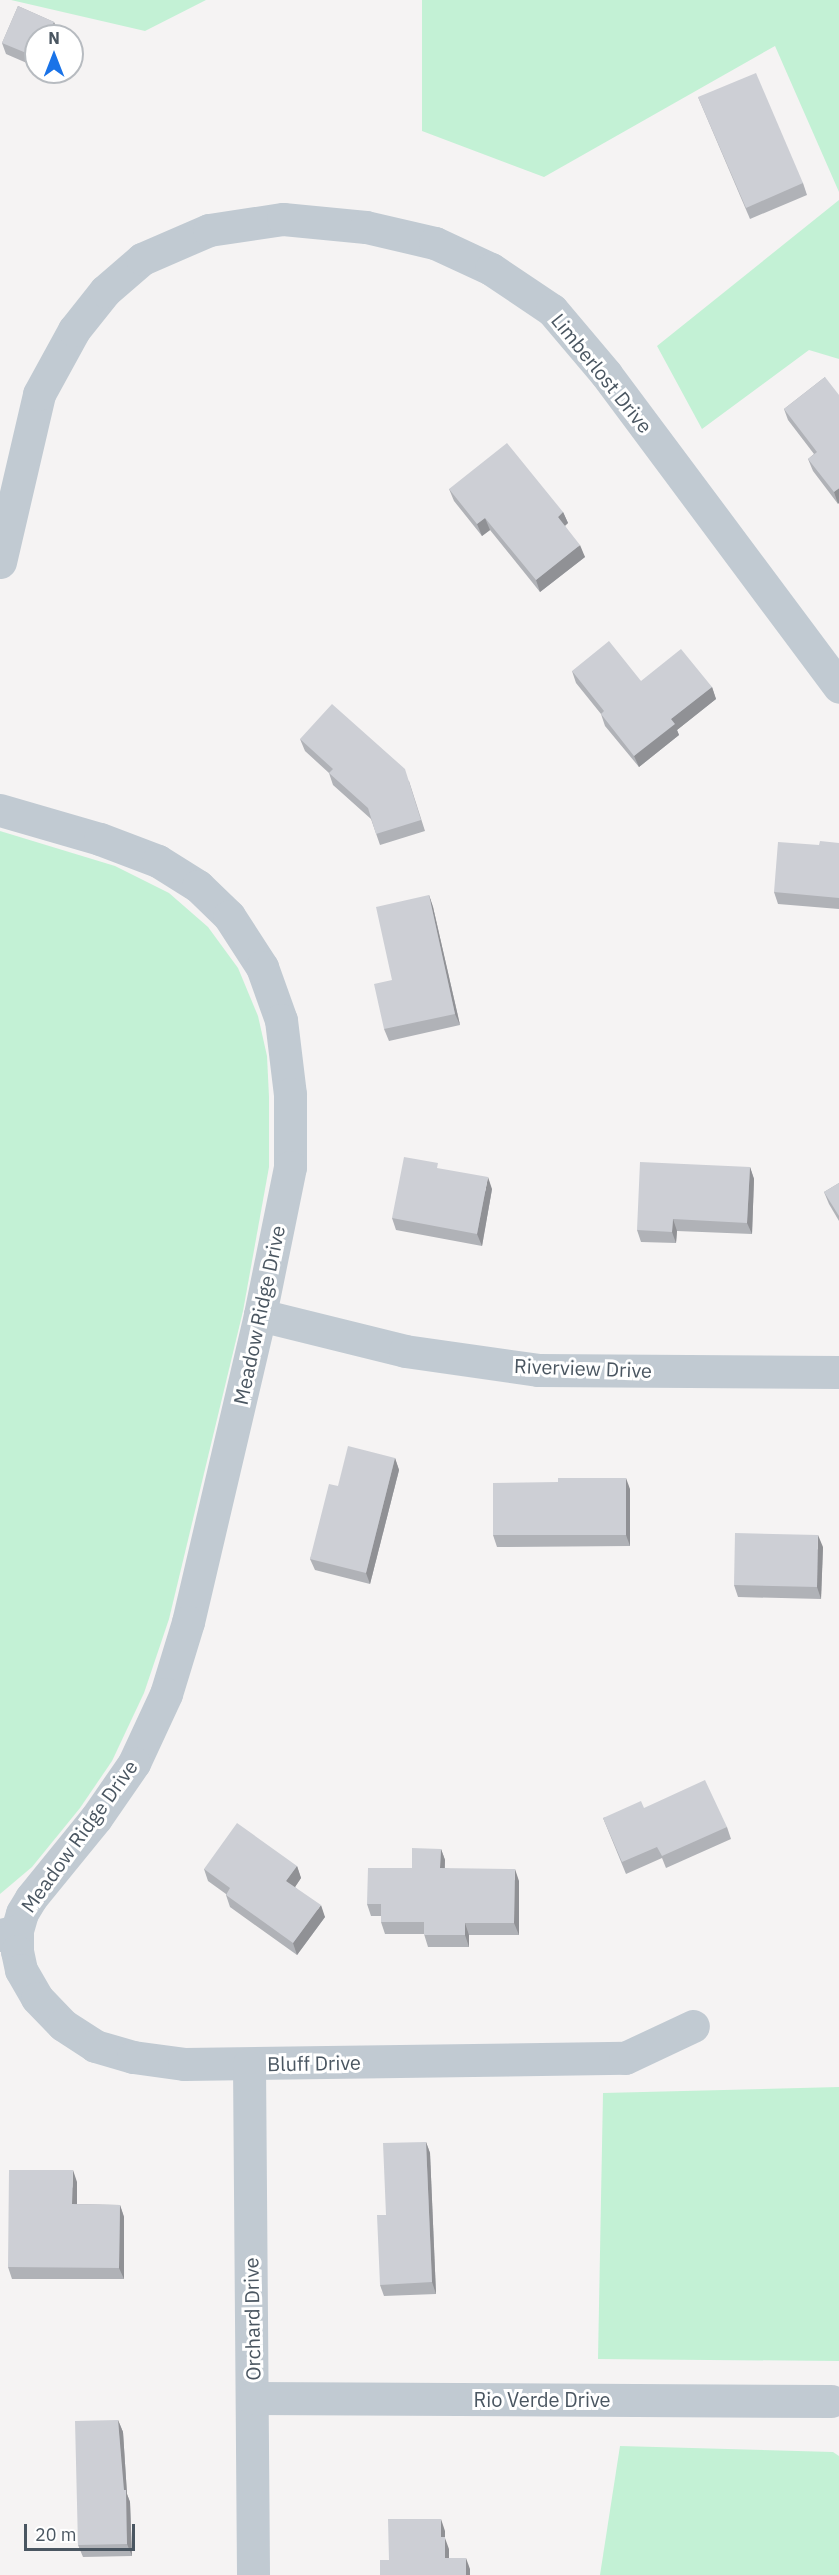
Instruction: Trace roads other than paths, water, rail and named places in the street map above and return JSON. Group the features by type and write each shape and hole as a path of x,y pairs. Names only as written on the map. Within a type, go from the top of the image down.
{"street":[{"name":"Limberlost Drive","path":"0,562 39,394 74,330 105,291 142,259 209,230 283,219 366,227 435,243 491,269 552,310 606,374 839,687"},
{"name":"Meadow Ridge Drive","path":"0,810 100,839 158,861 198,886 229,916 262,967 280,1020 290,1094 290,1167 260,1315 188,1623 166,1694 134,1763 96,1818 31,1898 8,1933"},
{"name":"Riverview Drive","path":"260,1315 405,1351 538,1370 839,1372"},
{"name":"Bluff Drive","path":"8,1933 21,1970 37,1998 63,2025 95,2046 133,2057 184,2064 625,2058 693,2026"},
{"name":"Orchard Drive","path":"249,2064 253,2575"},
{"name":"Rio Verde Drive","path":"253,2398 831,2401"}]}
